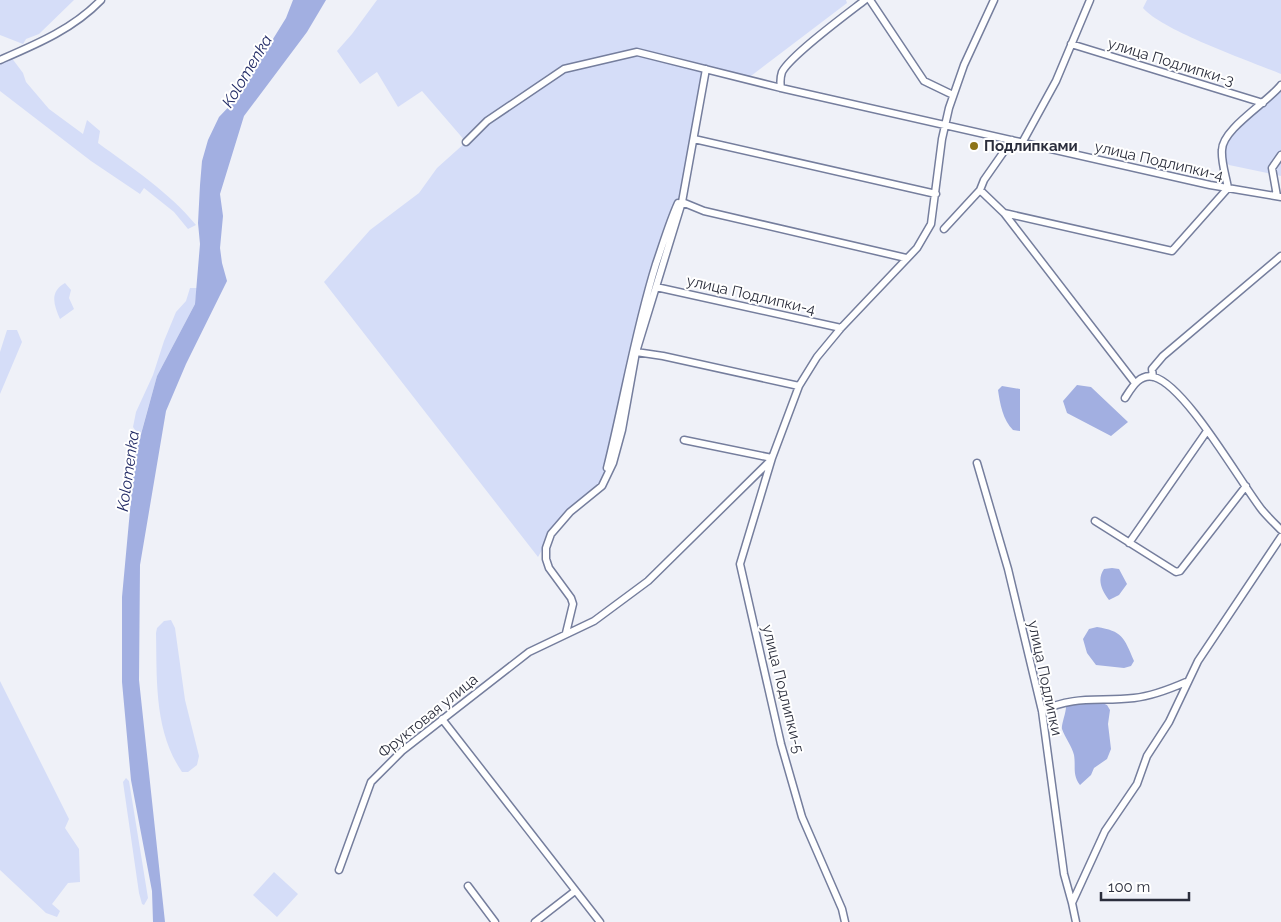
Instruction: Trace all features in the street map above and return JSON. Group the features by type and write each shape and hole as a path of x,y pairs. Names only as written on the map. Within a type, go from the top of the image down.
{"street":[{"path":"0,60 59,33 101,0"},
{"path":"781,88 780,80 783,71 794,59 865,0"},
{"path":"870,0 924,80 953,95"},
{"path":"684,440 772,458 799,386 817,357 841,328 917,248 932,224 942,139 953,95 964,65 994,0"},
{"path":"1022,143 1056,81 1090,0"},
{"name":"улица Подлипки-3","path":"1071,44 1264,103"},
{"name":"улица Подлипки-4","path":"466,142 487,121 564,69 576,64 637,52 781,88 1228,188 1172,251 1004,213"},
{"path":"566,634 573,604 571,598 549,568 546,559 546,548 551,534 570,512 602,486 613,463 622,430 636,352 683,198 706,69"},
{"path":"1281,86 1231,131 1224,142 1221,149 1228,188 1279,196 1272,168 1281,156"},
{"path":"694,139 936,194"},
{"path":"944,229 980,190 984,180 1012,140"},
{"path":"980,190 1004,213 1135,383"},
{"path":"683,198 704,211 906,258"},
{"path":"602,486 648,290 672,217 683,198"},
{"path":"1153,377 1152,369 1163,356 1281,256"},
{"name":"улица Подлипки-4","path":"656,287 841,328"},
{"path":"636,352 663,356 799,386"},
{"path":"1125,398 1135,383 1144,378 1153,377 1168,385 1191,408 1263,511 1281,530"},
{"path":"1129,543 1207,431"},
{"name":"Фруктовая улица","path":"339,870 371,782 402,751 529,652 594,622 648,581 772,458"},
{"name":"улица Подлипки-5","path":"772,458 740,564 782,744 802,817 842,909 845,922"},
{"name":"улица Подлипки","path":"977,463 1008,570 1042,711 1064,874 1076,922"},
{"path":"1095,521 1176,572 1180,571 1246,486"},
{"path":"1072,903 1105,831 1137,784 1147,756 1169,722 1186,682 1281,537"},
{"path":"1042,711 1059,702 1136,698 1186,682"},
{"path":"442,719 600,922"},
{"path":"468,886 495,922"},
{"path":"535,922 575,891"}],"shaded area":[{"path":"0,0 74,0 39,34 26,39 23,44 0,35"},
{"path":"377,0 846,0 847,3 747,79 706,69 688,173 636,352 616,443 598,488 551,534 538,557 324,282 370,230 419,193 437,168 466,142 422,91 398,107 377,72 360,84 337,51"},
{"path":"1147,0 1281,0 1281,74 1187,36 1153,17 1143,8"},
{"path":"11,57 23,73 26,82 49,109 83,134 87,120 100,131 98,143 162,191 196,225 188,229 174,212 144,188 140,194 91,161 0,91 0,60"},
{"path":"1281,85 1281,176 1229,165 1223,159 1224,142"},
{"path":"65,283 71,290 69,298 74,309 60,319 54,299 57,290"},
{"path":"190,288 197,288 195,304 157,376 140,437 133,427 136,412 153,375 176,312 186,301"},
{"path":"7,330 17,330 22,342 0,394 0,352"},
{"path":"171,620 175,628 185,700 199,756 197,765 188,772 182,772 166,740 159,705 156,633 157,628 164,621"},
{"path":"0,681 69,819 65,828 79,849 80,882 68,883 52,904 60,911 57,917 46,913 0,870"},
{"path":"126,778 129,781 148,898 144,905 139,893 123,782"},
{"path":"274,872 298,894 277,917 253,895"}],"water":[{"path":"293,0 326,0 307,32 244,116 220,194 223,216 220,248 227,281 186,364 166,411 140,565 139,680 165,922 153,922 152,891 131,780 122,682 122,597 135,456 157,376 195,304 200,244 198,223 200,185 202,161 208,140 219,117 239,96 248,70 273,39 286,18"},
{"path":"1077,385 1091,387 1128,422 1111,436 1067,413 1063,401"},
{"path":"1002,386 1020,389 1020,431 1013,430 1004,417 998,390"},
{"path":"1104,569 1119,569 1127,584 1119,595 1109,600 1100,581"},
{"path":"1097,627 1112,631 1121,636 1128,646 1134,661 1131,666 1124,668 1096,665 1087,653 1083,639 1089,629"},
{"path":"1100,702 1107,705 1110,710 1108,724 1111,749 1107,759 1094,768 1091,775 1080,785 1075,774 1073,752 1062,729 1066,707 1069,705"}],"place":[{"name":"Подлипками","path":"974,146"}],"water label":[{"name":"Kolomenka","path":"247,71"},
{"name":"Kolomenka","path":"128,471"}]}
